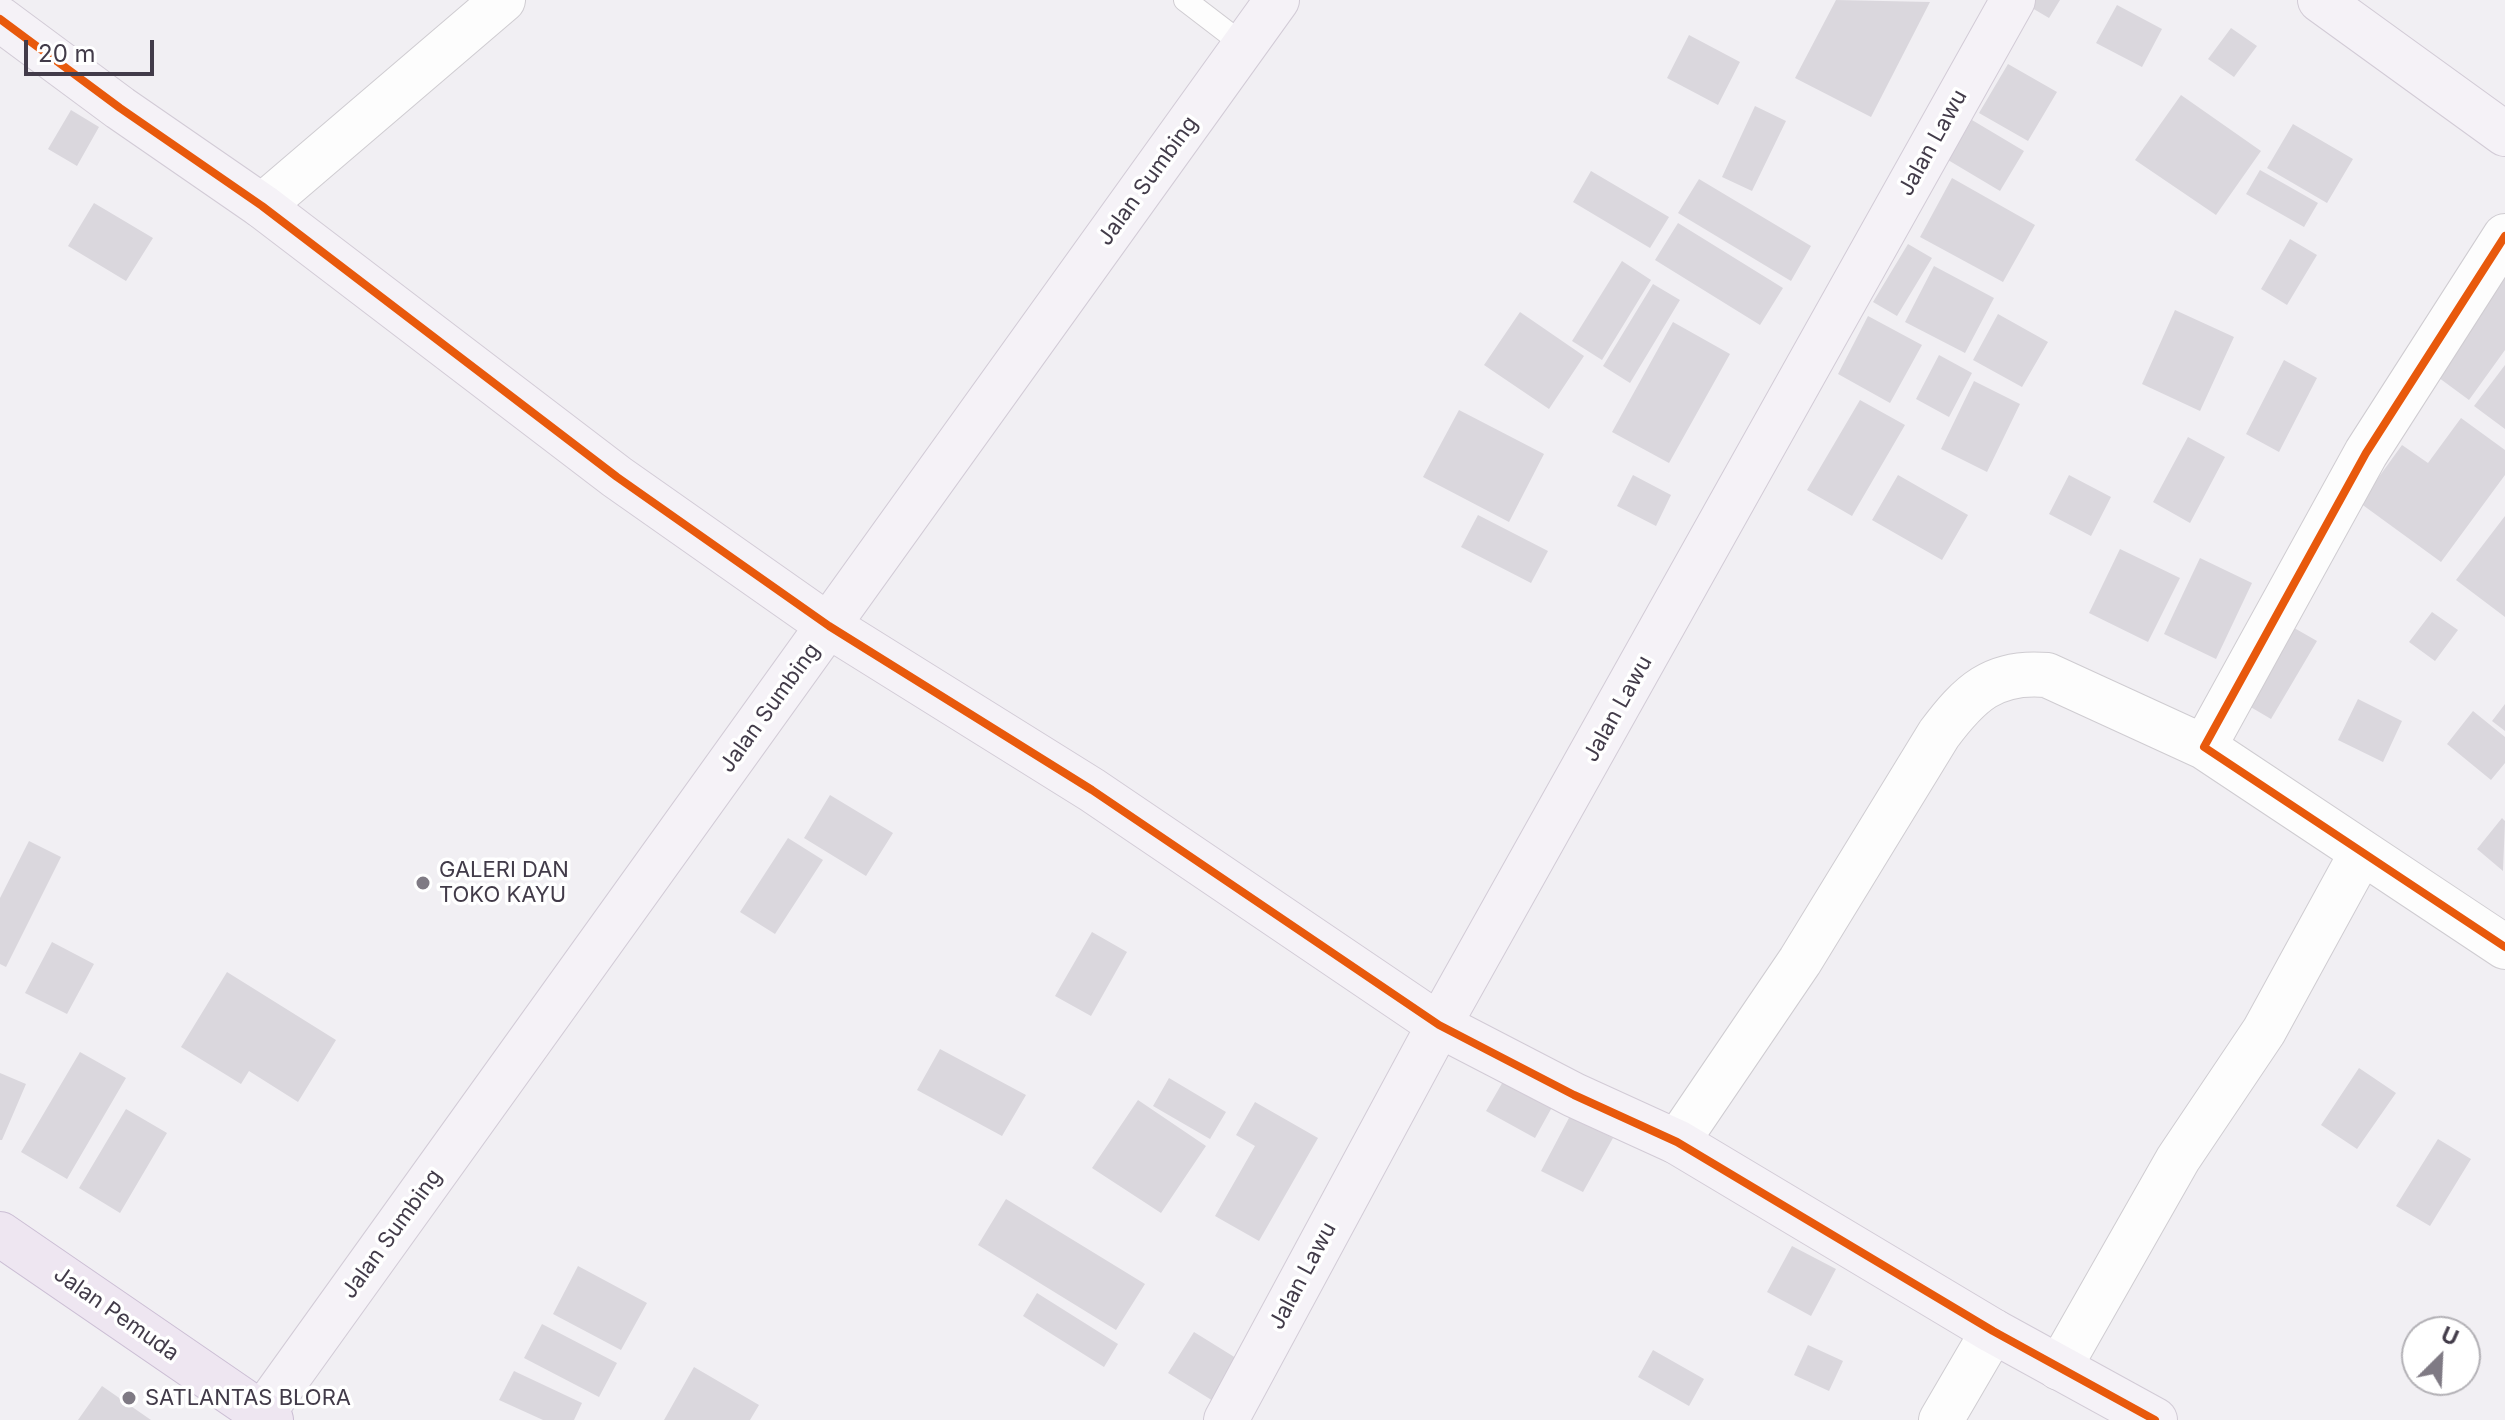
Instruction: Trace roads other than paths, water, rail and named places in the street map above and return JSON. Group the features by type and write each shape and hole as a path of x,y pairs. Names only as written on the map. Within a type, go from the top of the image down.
{"main road":[{"name":"Jalan Sumbing","path":"266,1417 1277,0"},
{"name":"Jalan Lawu","path":"1226,1420 1439,1025 2013,0"},
{"path":"2320,0 2505,134"},
{"path":"0,19 120,108 262,206 617,477 829,626 1092,790 1439,1025 1574,1095 1662,1136 1993,1331 2155,1420"},
{"name":"Jalan Pemuda","path":"0,1234 266,1417"}],"street":[{"path":"262,206 503,0"},
{"path":"2204,747 2366,453 2505,236"},
{"path":"1662,1136 1800,961 1939,734 1962,704 1990,683 2019,672 2047,675 2204,747 2505,947"},
{"path":"2059,1368 2178,1159 2264,1031 2362,852"},
{"path":"1941,1420 1993,1331"}],"lane":[{"path":"1185,0 1245,46"}],"place":[{"name":"GALERI DAN TOKO KAYU","path":"423,883"},
{"name":"SATLANTAS BLORA","path":"129,1398"}]}
